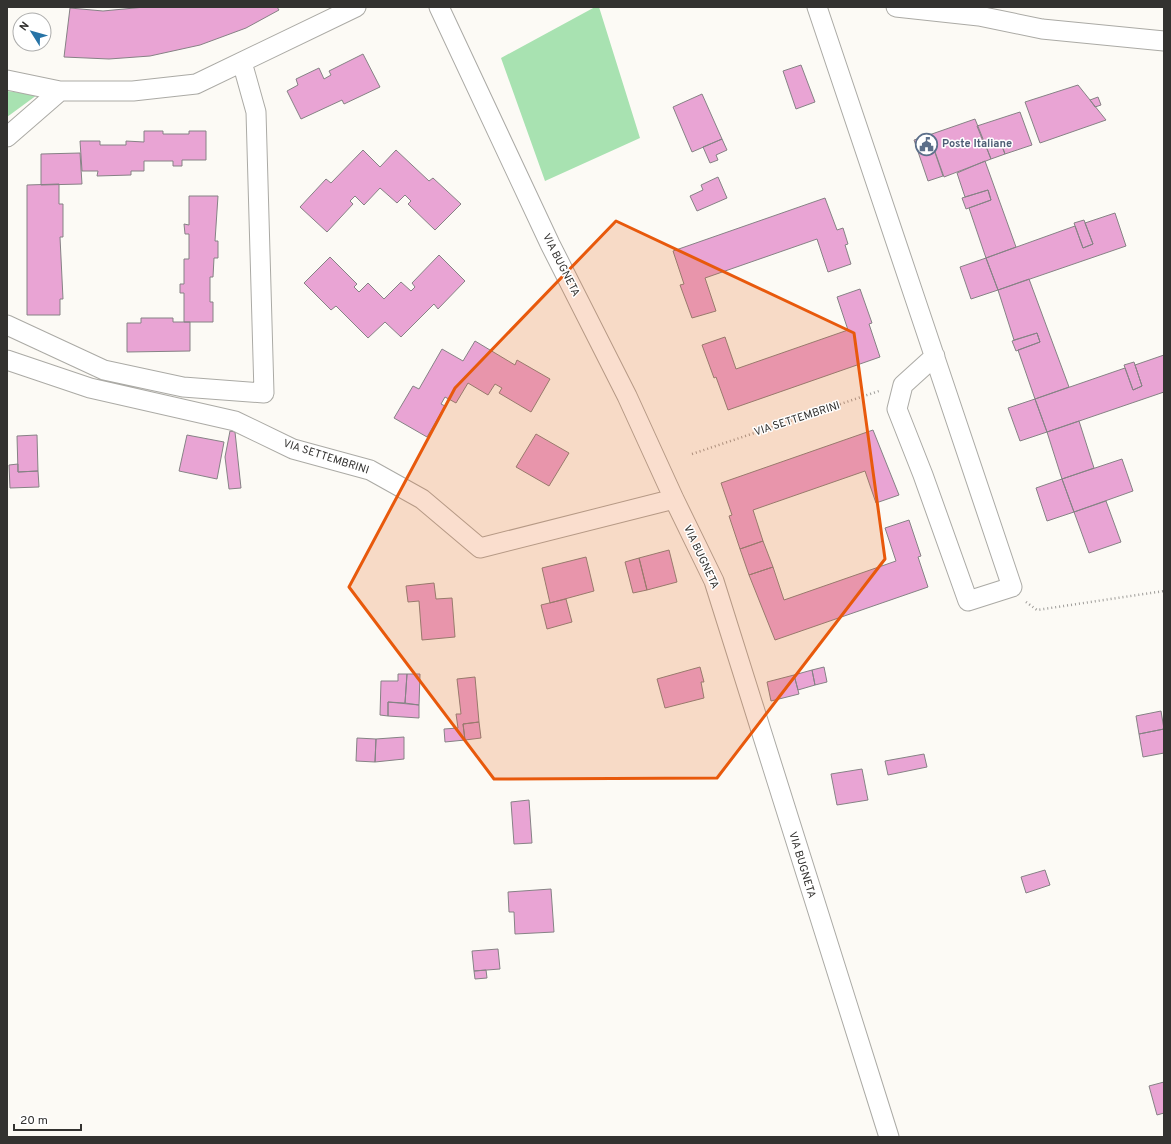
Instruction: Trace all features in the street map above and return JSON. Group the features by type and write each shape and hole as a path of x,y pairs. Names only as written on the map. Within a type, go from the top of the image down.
{"street":[{"path":"7,80 60,91 133,90 196,84 356,7"},
{"name":"VIA BUGNETA","path":"439,7 550,244 628,396 674,499 714,582 889,1137"},
{"path":"817,7 935,356 1012,587 968,601 923,475 897,409 903,386 935,356"},
{"path":"896,7 978,16 1042,29 1164,41"},
{"path":"7,325 104,370 183,387 264,393 256,112 242,62"},
{"path":"7,137 60,91"},
{"name":"VIA SETTEMBRINI","path":"7,360 90,388 235,421 293,449 370,470 422,499 480,548 674,499"}],"path":[{"name":"VIA SETTEMBRINI","path":"692,454 893,387 903,386"},
{"path":"1012,587 1025,601 1037,610 1164,591"}],"highlighted area":[{"path":"616,221 854,333 885,559 717,778 494,779 349,587 455,388"}],"green space":[{"path":"595,7 599,7 640,138 545,181 501,58"},
{"path":"7,91 37,95 7,117"}],"building":[{"path":"145,7 277,7 279,10 246,28 200,45 150,56 109,59 64,57 70,8 103,11"},
{"path":"363,54 380,87 344,104 342,100 301,119 287,91 298,85 296,79 319,68 324,79 331,75 329,71"},
{"path":"801,65 815,102 796,109 783,71"},
{"path":"1078,85 1106,120 1040,143 1025,102"},
{"path":"702,94 722,139 692,152 673,107"},
{"path":"1098,97 1101,105 1095,107 1090,100"},
{"path":"1020,112 1032,145 1005,154 1000,141 985,146 977,126"},
{"path":"975,119 991,159 944,177 929,135"},
{"path":"144,131 163,131 163,134 189,134 189,131 206,131 206,160 182,160 182,166 173,166 173,161 144,161 144,171 131,171 131,175 97,176 98,171 82,171 80,141 100,141 100,145 126,145 126,141 144,142"},
{"path":"929,135 943,176 928,181 914,140"},
{"path":"722,139 727,150 716,155 718,160 710,163 703,147"},
{"path":"1000,141 1005,154 991,159 986,146"},
{"path":"363,150 380,167 396,150 429,181 433,178 461,204 435,230 408,204 411,201 405,195 397,203 380,188 364,205 355,196 350,201 353,204 327,232 300,207 326,179 331,183"},
{"path":"80,153 82,184 41,185 41,154"},
{"path":"985,161 1016,247 986,258 969,208 991,200 988,190 965,197 957,173"},
{"path":"718,177 727,198 697,211 690,196 703,190 701,185"},
{"path":"59,184 59,204 63,204 63,237 60,237 63,299 60,299 60,315 27,315 27,185"},
{"path":"988,190 991,200 966,209 962,198"},
{"path":"189,196 218,196 215,241 218,241 218,258 214,258 213,277 210,277 210,302 213,302 213,322 184,322 184,293 180,293 180,284 184,284 184,259 189,259 189,234 185,234 184,224 189,225"},
{"path":"825,198 837,230 843,228 848,244 845,245 851,264 828,272 817,239 705,278 716,311 692,318 680,285 684,284 673,251"},
{"path":"1115,213 1126,246 998,290 986,258 1075,226 1083,248 1093,244 1085,223"},
{"path":"1084,220 1093,244 1083,248 1074,223"},
{"path":"439,255 465,281 438,309 434,304 401,337 385,322 368,338 336,306 331,310 304,283 330,257 357,284 354,287 359,292 368,283 384,299 401,282 411,291 415,287 412,283"},
{"path":"986,258 998,290 971,299 960,267"},
{"path":"1029,279 1069,387 1035,399 1018,350 1040,342 1037,333 1014,340 998,290"},
{"path":"860,289 872,323 869,324 880,357 728,410 702,345 725,337 736,369 848,330 837,297"},
{"path":"141,318 173,318 173,322 190,322 190,351 127,352 127,323 141,323"},
{"path":"1037,333 1040,342 1016,351 1012,341"},
{"path":"475,341 515,365 517,360 550,379 531,412 499,393 502,388 495,384 488,395 468,383 456,403 445,397 441,404 445,406 427,437 394,418 413,386 419,389 442,349 463,361"},
{"path":"1164,355 1164,392 1047,432 1035,399 1125,368 1133,390 1142,386 1135,365"},
{"path":"1134,362 1142,386 1133,390 1124,365"},
{"path":"1035,399 1047,432 1020,441 1008,408"},
{"path":"1079,421 1094,468 1062,479 1047,432"},
{"path":"873,430 899,495 876,503 865,471 753,510 763,541 740,549 729,516 732,515 721,483"},
{"path":"230,431 235,432 241,488 229,489 225,457"},
{"path":"536,434 569,453 549,486 516,467"},
{"path":"37,435 38,471 18,472 17,436"},
{"path":"187,435 224,442 217,479 179,471"},
{"path":"1122,459 1133,491 1074,512 1062,479"},
{"path":"18,464 18,472 38,471 39,487 10,488 9,465"},
{"path":"1062,479 1074,512 1047,521 1036,488"},
{"path":"1106,501 1121,542 1089,553 1074,512"},
{"path":"909,520 921,556 918,557 928,587 775,640 749,575 773,567 784,600 896,561 885,528"},
{"path":"763,541 773,567 749,575 740,549"},
{"path":"669,550 677,582 647,590 639,558"},
{"path":"586,557 594,591 550,603 542,568"},
{"path":"639,558 647,590 633,593 625,562"},
{"path":"434,583 436,599 452,598 455,637 422,640 419,601 408,602 406,586"},
{"path":"566,599 572,622 547,629 541,605"},
{"path":"700,667 704,682 701,682 704,698 665,708 657,679"},
{"path":"824,667 827,682 815,685 812,670"},
{"path":"812,670 815,685 798,690 794,675"},
{"path":"398,674 407,674 405,703 388,702 388,716 380,715 381,681 398,681"},
{"path":"407,674 420,674 419,705 405,703"},
{"path":"794,675 799,694 771,701 767,682"},
{"path":"475,677 479,722 463,724 465,740 445,742 444,729 458,728 456,714 461,714 457,679"},
{"path":"388,702 419,705 419,718 388,716"},
{"path":"1161,711 1164,729 1139,734 1136,716"},
{"path":"479,722 481,738 465,740 463,724"},
{"path":"1164,729 1164,753 1143,757 1139,734"},
{"path":"404,737 404,759 375,762 376,739"},
{"path":"357,738 376,739 375,762 356,761"},
{"path":"924,754 927,767 888,775 885,761"},
{"path":"862,769 868,800 837,805 831,774"},
{"path":"529,800 532,843 514,844 511,802"},
{"path":"1045,870 1050,885 1026,893 1021,877"},
{"path":"551,889 554,932 515,934 514,912 509,912 508,892"},
{"path":"498,949 500,969 474,971 472,951"},
{"path":"486,970 487,978 475,979 474,971"},
{"path":"1164,1082 1164,1113 1157,1115 1149,1086"}],"place":[{"name":"Poste Italiane","path":"927,144"}]}
